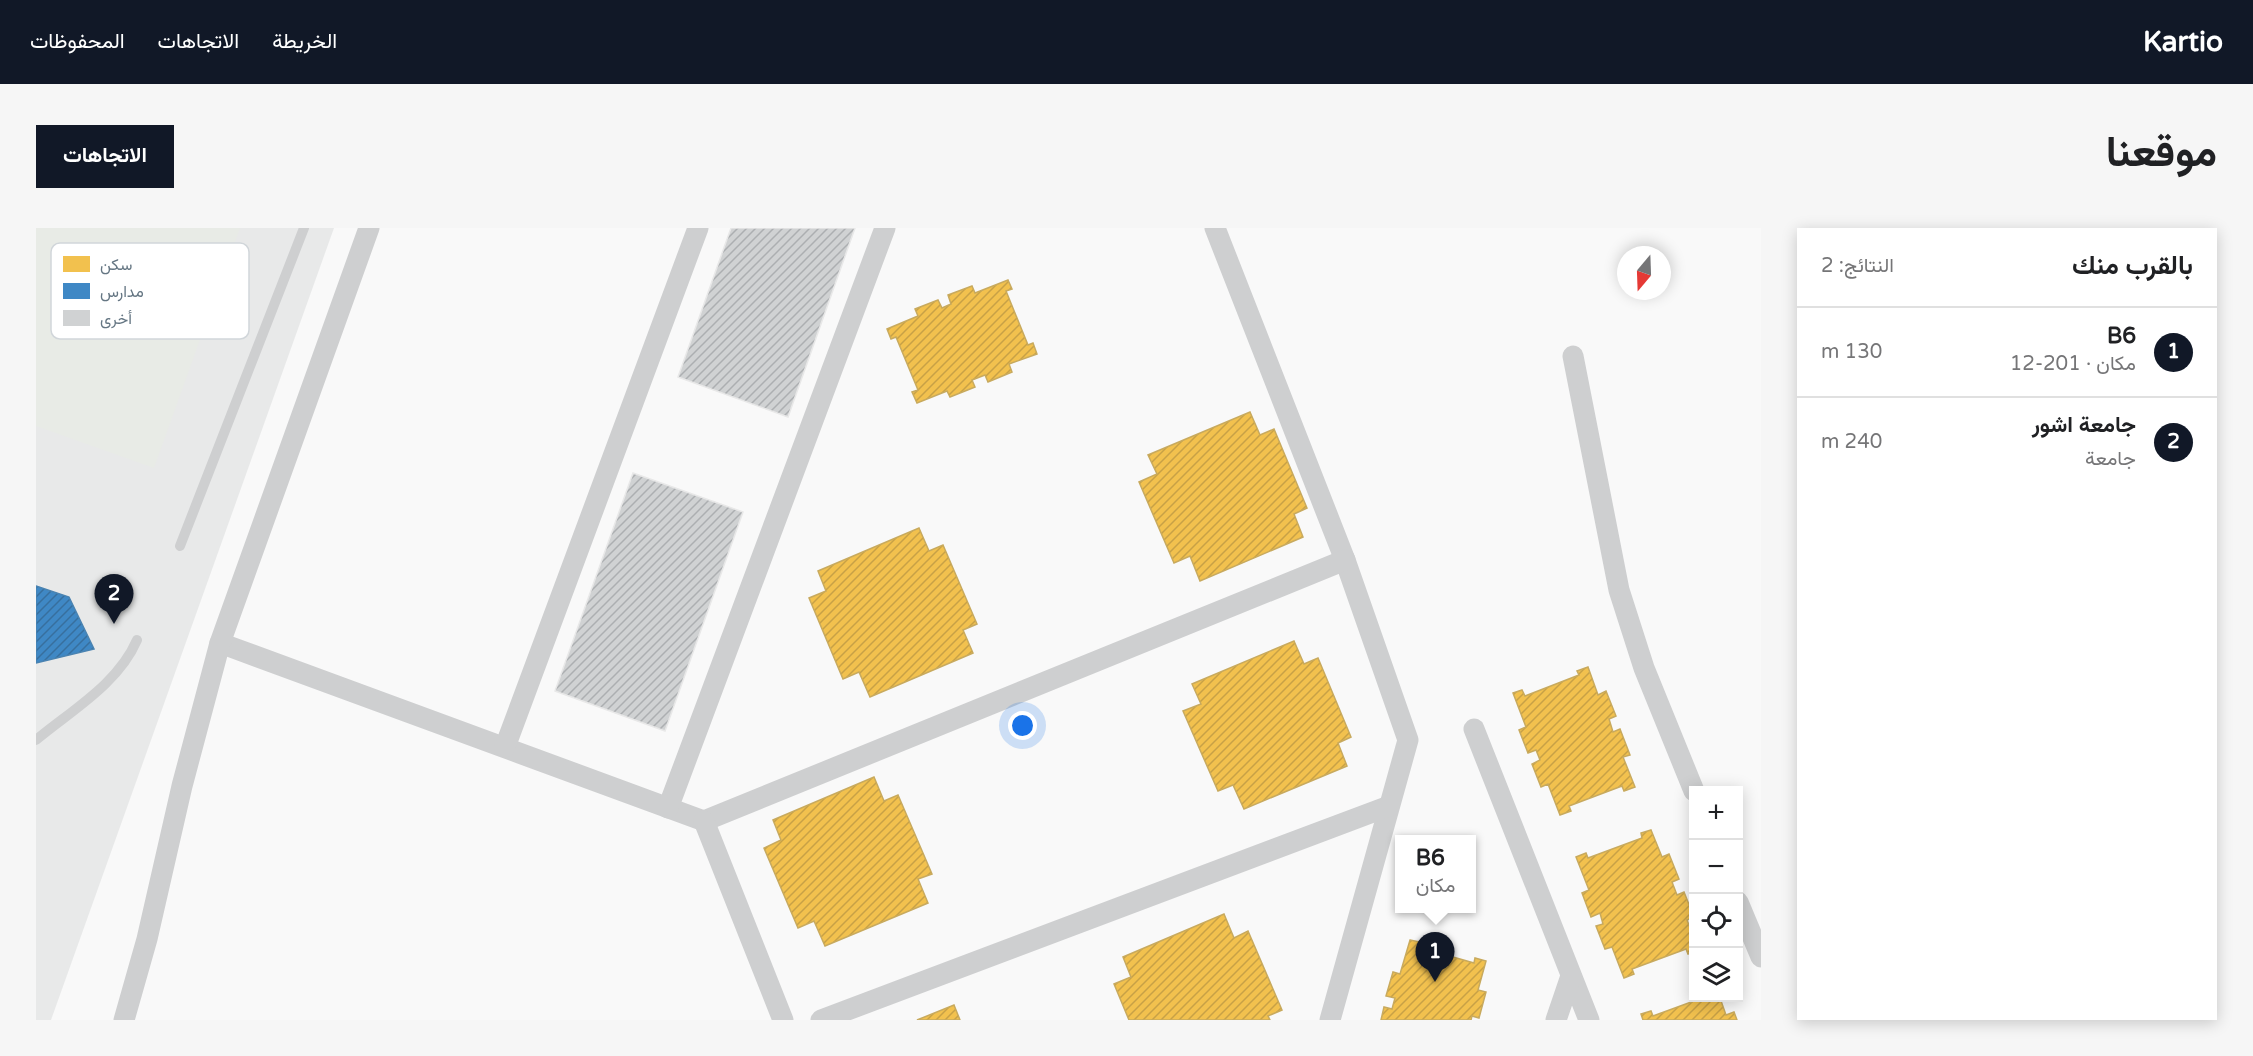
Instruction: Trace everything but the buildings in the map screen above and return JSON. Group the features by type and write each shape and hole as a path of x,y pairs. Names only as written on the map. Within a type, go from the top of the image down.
{"street":[{"path":"124,1020 147,939 182,786 220,643 369,228"},
{"path":"505,747 698,228"},
{"path":"668,808 885,228"},
{"path":"1215,228 1346,560 1408,740 1330,1020"},
{"path":"1573,356 1620,590 1644,668 1692,786"},
{"path":"220,643 704,821 1346,560"},
{"path":"1474,729 1589,1020"},
{"path":"821,1020 1389,806"},
{"path":"704,821 783,1020"},
{"path":"1743,914 1761,957"},
{"path":"1556,1020 1571,976"}],"lane":[{"path":"180,546 303,228"},
{"path":"36,740 107,683 131,654 137,640"}],"shaded area":[{"path":"36,228 334,228 51,1020 36,1020"},
{"path":"36,228 240,228 235,243 51,243 51,339 200,339 154,468 36,426"}],"place":[{"name":"جامعة اشور","path":"114,624"},
{"name":"B6","path":"1435,982"}]}
